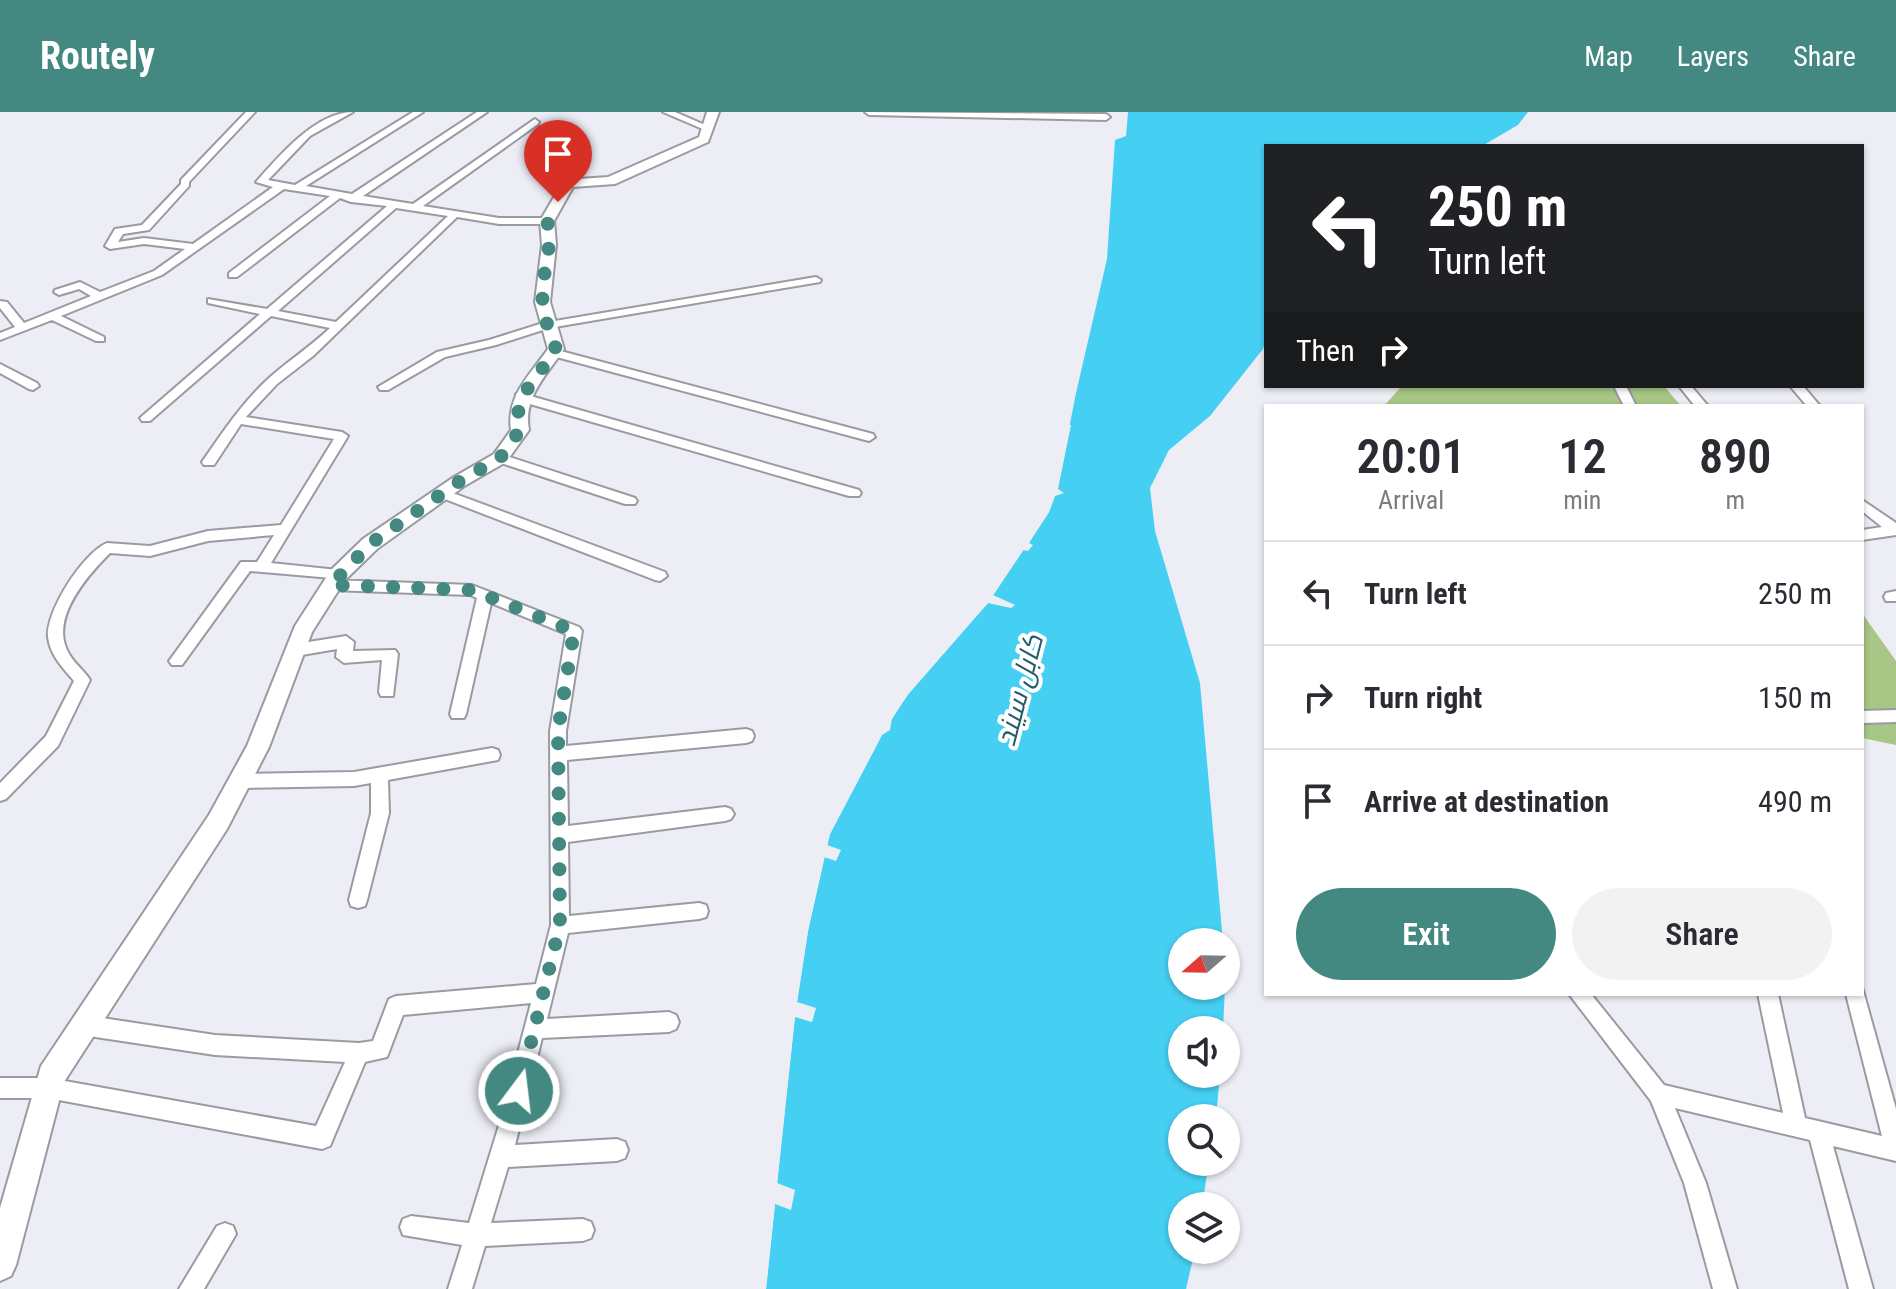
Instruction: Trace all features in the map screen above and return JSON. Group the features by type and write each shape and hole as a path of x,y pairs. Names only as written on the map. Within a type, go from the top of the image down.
{"street":[{"path":"196,247 144,241 110,246 119,231 145,228 251,112"},
{"path":"349,112 307,134 261,182 454,215 499,221 547,221"},
{"path":"295,189 419,112"},
{"path":"351,199 483,112"},
{"path":"0,1265 48,1088 82,1025 179,885 240,781 278,702 302,631 335,580 370,544 442,493 500,458 520,430 516,417 520,397 540,376 556,349 547,325 542,290 551,235 547,221 569,183 610,181 704,139 711,120 667,112"},
{"path":"869,112 1106,117"},
{"path":"412,209 535,122"},
{"path":"0,337 158,273 281,186"},
{"path":"233,275 336,196"},
{"path":"146,418 393,206"},
{"path":"209,462 238,420 273,381 338,326 454,215"},
{"path":"384,387 441,354 492,343 547,325 816,280"},
{"path":"59,292 80,285 100,297"},
{"path":"212,301 338,326"},
{"path":"3,304 22,328"},
{"path":"52,316 100,339"},
{"path":"553,353 869,437"},
{"path":"0,368 33,386"},
{"path":"1687,388 1700,404"},
{"path":"1798,388 1812,404"},
{"path":"520,397 854,493"},
{"path":"238,420 342,436 261,568"},
{"path":"500,458 630,501"},
{"path":"442,493 660,576"},
{"path":"1864,506 1895,529"},
{"path":"0,794 52,741 82,680 58,649 58,619 79,575 107,548 150,551 208,536 284,529"},
{"path":"1864,535 1895,529"},
{"path":"177,661 246,566 335,580 472,590 574,631 558,731 560,925 500,1157 460,1289"},
{"path":"458,714 485,595"},
{"path":"296,650 346,642 344,657 390,654 387,692"},
{"path":"1864,717 1896,716"},
{"path":"558,754 746,736"},
{"path":"240,781 354,779 492,755"},
{"path":"358,900 380,813 380,775"},
{"path":"560,835 725,814"},
{"path":"560,925 699,911"},
{"path":"82,1025 215,1045 359,1053 380,1050 396,1006 545,992"},
{"path":"1581,996 1658,1094 1695,1183 1725,1289"},
{"path":"1769,996 1807,1129 1861,1289"},
{"path":"1658,1094 1896,1150 1857,996"},
{"path":"535,1029 669,1022"},
{"path":"0,1088 48,1088 322,1138 359,1053"},
{"path":"500,1157 617,1150"},
{"path":"411,1227 477,1235 583,1230"},
{"path":"191,1289 225,1234"}],"green space":[{"path":"1400,388 1666,388 1679,404 1386,404"},
{"path":"1864,616 1896,661 1896,745 1864,738"}],"water":[{"name":"کابل سيند","path":"1128,112 1528,112 1518,125 1485,144 1264,144 1263,349 1210,416 1169,450 1150,488 1155,531 1200,683 1222,928 1168,928 1168,1000 1224,1000 1224,1016 1168,1016 1168,1088 1219,1088 1217,1104 1168,1104 1168,1176 1207,1176 1204,1192 1168,1192 1168,1264 1192,1264 1186,1289 766,1289 795,1016 808,931 830,834 882,735 906,697 988,603 1049,512 1057,490 1107,259 1115,140 1126,136"}],"pier":[{"path":"1067,425 1071,425 1058,489 1064,493 1055,496 1049,512 1029,543 1033,545 1028,551 1023,550 1013,562 993,595 1015,605 1011,608 988,603 916,683 892,718 890,730 882,735 830,834 827,845 841,850 836,861 824,857 808,931 797,1002 816,1008 812,1022 795,1017 777,1183 795,1190 791,1210 775,1204 766,1289 762,1289 791,1016 804,930 827,832 878,733 903,695 985,600 1046,511"}],"route":[{"path":"519,1091 560,925 558,731 574,631 472,590 331,585 370,544 460,481 500,458 510,447 520,430 516,417 520,397 540,376 556,349 545,320 542,290 551,235 547,221 558,202"}]}
